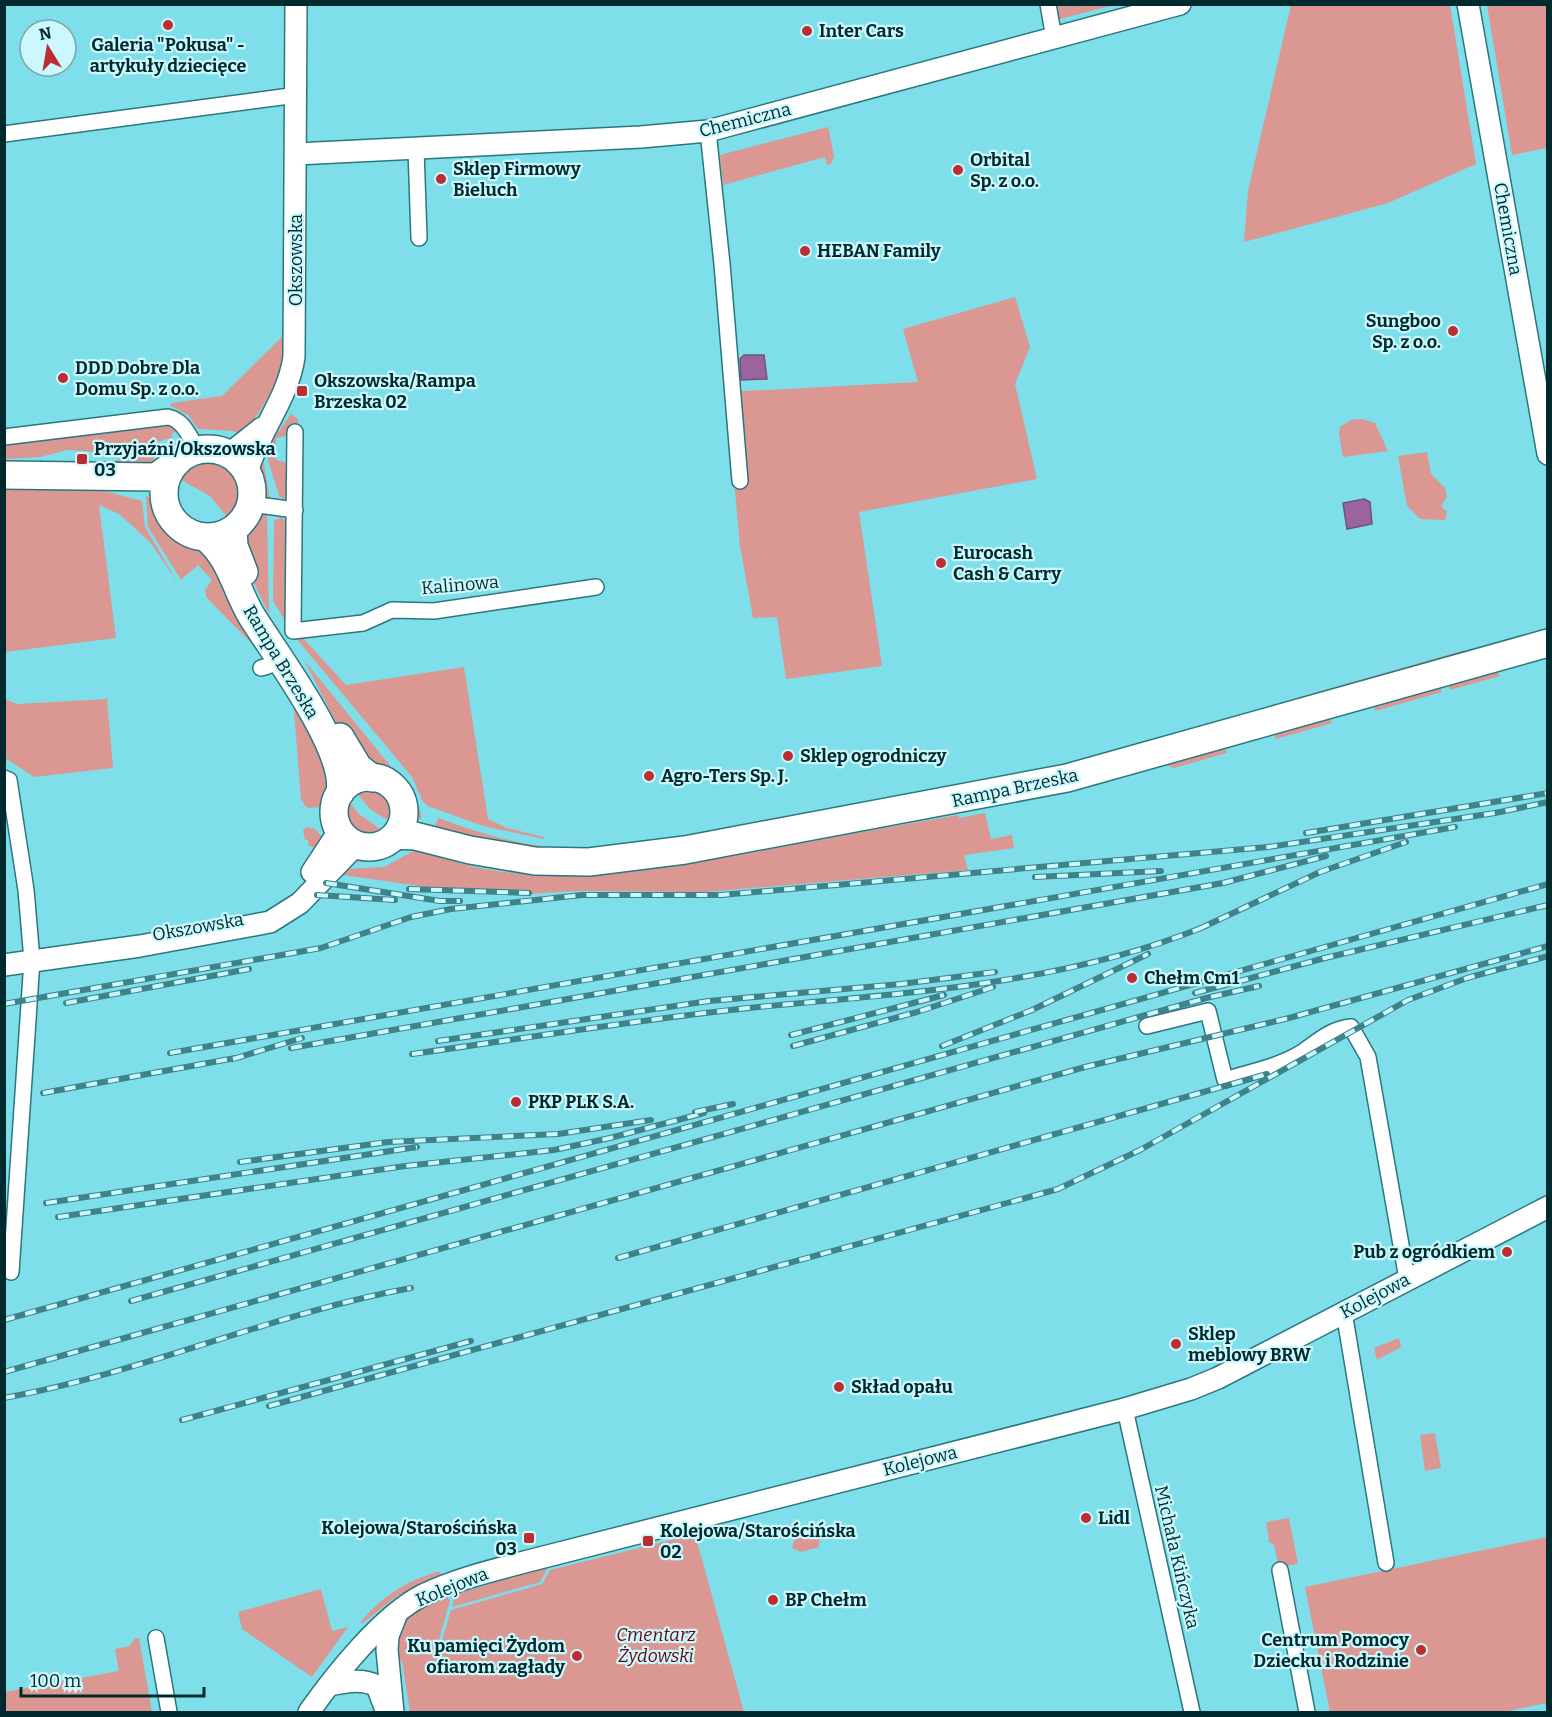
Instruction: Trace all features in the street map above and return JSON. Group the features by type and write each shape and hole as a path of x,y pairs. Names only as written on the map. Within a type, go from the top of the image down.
{"highway":[{"path":"4,475 156,477 187,450 214,449 238,463 252,487 251,504 245,518 233,530 220,536 205,537 182,529 153,494 93,477"},
{"path":"167,509 164,493 167,477 187,450"},
{"name":"Rampa Brzeska","path":"233,530 237,554 257,601 308,677 351,758 372,778"},
{"name":"Rampa Brzeska","path":"205,537 220,551 250,614 311,710 342,775 340,793"},
{"name":"Rampa Brzeska","path":"400,823 414,821 470,850 535,861 620,860 958,800 1088,773 1548,643"},
{"path":"372,778 384,781 394,789 401,800 400,823 378,846 348,838 334,809 340,793 353,782 372,778"}],"street":[{"name":"Okszowska","path":"238,463 269,421 288,386 294,357 296,4"},
{"path":"1048,4 1054,38"},
{"name":"Chemiczna","path":"296,154 642,137 708,131 1180,4"},
{"name":"Chemiczna","path":"1468,4 1548,454"},
{"path":"4,134 297,95"},
{"path":"708,131 723,275 740,481"},
{"path":"416,149 419,238"},
{"path":"4,437 168,417 177,420 187,450"},
{"path":"251,504 295,510 295,432"},
{"name":"Kalinowa","path":"295,510 294,631 363,623 392,610 434,611 596,587"},
{"path":"4,778 9,780 24,879 32,954 10,1272"},
{"name":"Okszowska","path":"32,954 167,933 268,913 286,900 304,882 331,846 348,838"},
{"path":"4,952 32,954"},
{"path":"4,965 32,954"},
{"path":"1147,1026 1208,1011 1225,1080 1276,1064 1301,1052 1323,1035 1336,1029 1351,1027 1368,1057 1407,1279"},
{"name":"Kolejowa","path":"309,1713 329,1685 398,1611 422,1596 468,1577 1125,1409 1191,1389 1548,1207"},
{"path":"1344,1312 1386,1563"},
{"name":"Michała Kińczyka","path":"1125,1409 1192,1713"},
{"path":"1280,1570 1307,1713"},
{"path":"393,1713 388,1636 398,1611"},
{"path":"156,1638 168,1713"},
{"path":"387,1713 366,1644 375,1646 388,1659"},
{"path":"329,1685 367,1681 377,1686"}],"green space":[{"path":"1041,4 1114,5 1045,23"},
{"path":"1291,5 1450,5 1476,164 1388,203 1244,242 1248,191"},
{"path":"1487,5 1547,5 1547,148 1512,155"},
{"path":"828,127 834,156 831,164 827,165 825,157 723,185 720,155"},
{"path":"1015,297 1030,347 1015,384 1037,479 859,512 882,666 786,679 777,617 753,618 740,546 726,392 918,382 903,329"},
{"path":"284,331 282,359 273,387 259,412 241,434 232,431 198,429 188,415 171,406 171,403 222,396 280,339"},
{"path":"291,414 298,419 298,425 290,425 289,435 276,438 276,460 289,466 288,496 283,499 279,496 265,450"},
{"path":"1362,419 1375,423 1388,451 1343,457 1340,427 1351,420"},
{"path":"155,423 168,424 176,432 172,433 173,437 120,453 67,450 40,457 5,459 4,445"},
{"path":"200,436 233,438 229,447 206,445 196,438"},
{"path":"157,450 149,470 110,462"},
{"path":"1427,452 1431,474 1445,488 1447,497 1441,506 1447,512 1445,520 1420,519 1407,506 1398,456"},
{"path":"258,455 263,459 270,500 260,492 256,480"},
{"path":"209,460 230,468 242,484 243,503 232,523 210,496 178,478 190,465"},
{"path":"67,487 108,492 142,501 145,527 178,583 150,542 119,514 99,505 116,638 5,652 4,488"},
{"path":"146,495 176,533 212,551 259,651 206,597 205,590 212,580 198,565 181,580 148,527"},
{"path":"267,514 269,613 251,574 244,543 246,530 253,520"},
{"path":"280,516 289,524 289,627 273,601 274,520 279,519"},
{"path":"301,636 346,685 464,667 488,819 507,828 544,837 544,839 483,826 428,806 423,802 412,777 295,637"},
{"path":"1465,650 1464,653 1271,709 1268,706"},
{"path":"304,660 410,790 421,813 421,820 413,814 400,786 393,779 353,755"},
{"path":"1496,670 1500,676 1450,690 1448,684"},
{"path":"1439,686 1442,692 1375,711 1374,705"},
{"path":"293,698 335,787 325,803 312,808 306,807 301,799"},
{"path":"5,699 17,704 107,699 113,768 34,777 5,758"},
{"path":"1330,717 1332,723 1276,739 1274,733"},
{"path":"1224,746 1227,753 1174,768 1161,763"},
{"path":"363,784 385,791 394,801 396,815 393,823 371,810 354,790"},
{"path":"346,798 359,814 386,833 368,838 350,831 342,813"},
{"path":"821,809 685,837 647,843"},
{"path":"985,813 991,839 1012,835 1014,848 964,855 968,870 705,892 576,891 530,894 469,893 336,874 345,869 384,867 419,848 453,861 511,873 582,875 618,873 689,863 959,815 959,818"},
{"path":"438,818 492,836 549,847 582,848 647,843 573,857 452,834 435,827"},
{"path":"306,827 315,829 324,839 316,848 309,846 308,840 305,840 303,831"},
{"path":"395,843 411,846 381,861 350,862 360,852 374,852"},
{"path":"1399,1338 1401,1347 1377,1360 1374,1348"},
{"path":"1435,1433 1441,1468 1425,1471 1420,1435"},
{"path":"1289,1518 1298,1564 1279,1567 1274,1545 1269,1542 1266,1522"},
{"path":"813,1533 820,1536 819,1547 801,1552 792,1548 795,1538"},
{"name":"Cmentarz Żydowski","path":"695,1534 744,1712 410,1712 402,1661 393,1663 399,1623 406,1615 447,1596 450,1601 438,1643 409,1659 441,1644 451,1610 542,1584 550,1570"},
{"path":"1547,1537 1547,1703 1503,1712 1330,1712 1305,1587"},
{"path":"590,1551 591,1556 548,1567 540,1582 452,1607 455,1594"},
{"path":"440,1571 441,1576 397,1596 360,1623 386,1597 416,1580"},
{"path":"321,1589 332,1631 348,1627 312,1677 242,1629 238,1612"},
{"path":"139,1638 152,1712 5,1712 5,1692 119,1671 115,1649 130,1646 134,1639"}],"shaded area":[{"path":"744,355 764,355 767,379 741,380 740,359"},
{"path":"1364,499 1370,502 1372,524 1347,529 1343,503"}],"railway":[{"path":"1306,833 1548,793"},
{"path":"4,1004 321,948 411,917 451,909 582,895 721,895 1268,847 1495,813 1548,802"},
{"path":"170,1053 1455,827"},
{"path":"1199,929 1320,872 1406,842"},
{"path":"291,1048 1223,883 1326,856"},
{"path":"1035,877 1161,871"},
{"path":"326,883 440,901 460,901"},
{"path":"4,1320 1548,884"},
{"path":"409,889 529,893"},
{"path":"317,895 395,900"},
{"path":"1195,993 1325,958 1548,905"},
{"path":"412,1054 671,1017 928,991 985,983 1098,961 1152,946 1206,926"},
{"path":"4,1372 1085,1067 1289,1018 1548,946"},
{"path":"942,1046 1032,1010 1148,954"},
{"path":"269,1406 1058,1189 1140,1150 1408,1000 1467,978 1548,956"},
{"path":"66,1003 249,969"},
{"path":"438,1041 709,1001 901,984 995,972"},
{"path":"131,1301 1206,998 1259,986"},
{"path":"793,1046 917,1012 993,987"},
{"path":"791,1035 944,995"},
{"path":"233,1059 302,1038"},
{"path":"43,1093 241,1057"},
{"path":"618,1258 1267,1074"},
{"path":"695,1112 733,1104"},
{"path":"58,1217 405,1166 554,1150 704,1113"},
{"path":"240,1162 388,1142 558,1134 651,1120"},
{"path":"46,1203 417,1147"},
{"path":"4,1398 107,1374 309,1312 411,1288"},
{"path":"182,1420 471,1341"}],"place":[{"name":"Galeria \"Pokusa\" - artykuły dziecięce","path":"168,25"},
{"name":"Inter Cars","path":"807,31"},
{"name":"Orbital Sp. z o.o.","path":"958,170"},
{"name":"Sklep Firmowy Bieluch","path":"441,179"},
{"name":"HEBAN Family","path":"805,251"},
{"name":"Sungboo Sp. z o.o.","path":"1453,331"},
{"name":"DDD Dobre Dla Domu Sp. z o.o.","path":"63,378"},
{"name":"Okszowska/Rampa Brzeska 02","path":"302,391"},
{"name":"Przyjaźni/Okszowska 03","path":"82,459"},
{"name":"Eurocash Cash & Carry","path":"941,563"},
{"name":"Sklep ogrodniczy","path":"788,756"},
{"name":"Agro-Ters Sp. J.","path":"649,776"},
{"name":"Chełm Cm1","path":"1132,978"},
{"name":"PKP PLK S.A.","path":"516,1102"},
{"name":"Pub z ogródkiem","path":"1507,1252"},
{"name":"Sklep meblowy BRW","path":"1176,1344"},
{"name":"Skład opału","path":"839,1387"},
{"name":"Lidl","path":"1086,1518"},
{"name":"Kolejowa/Starościńska 03","path":"529,1538"},
{"name":"Kolejowa/Starościńska 02","path":"648,1541"},
{"name":"BP Chełm","path":"773,1600"},
{"name":"Centrum Pomocy Dziecku i Rodzinie","path":"1421,1650"},
{"name":"Ku pamięci Żydom ofiarom zagłady","path":"577,1656"}]}
